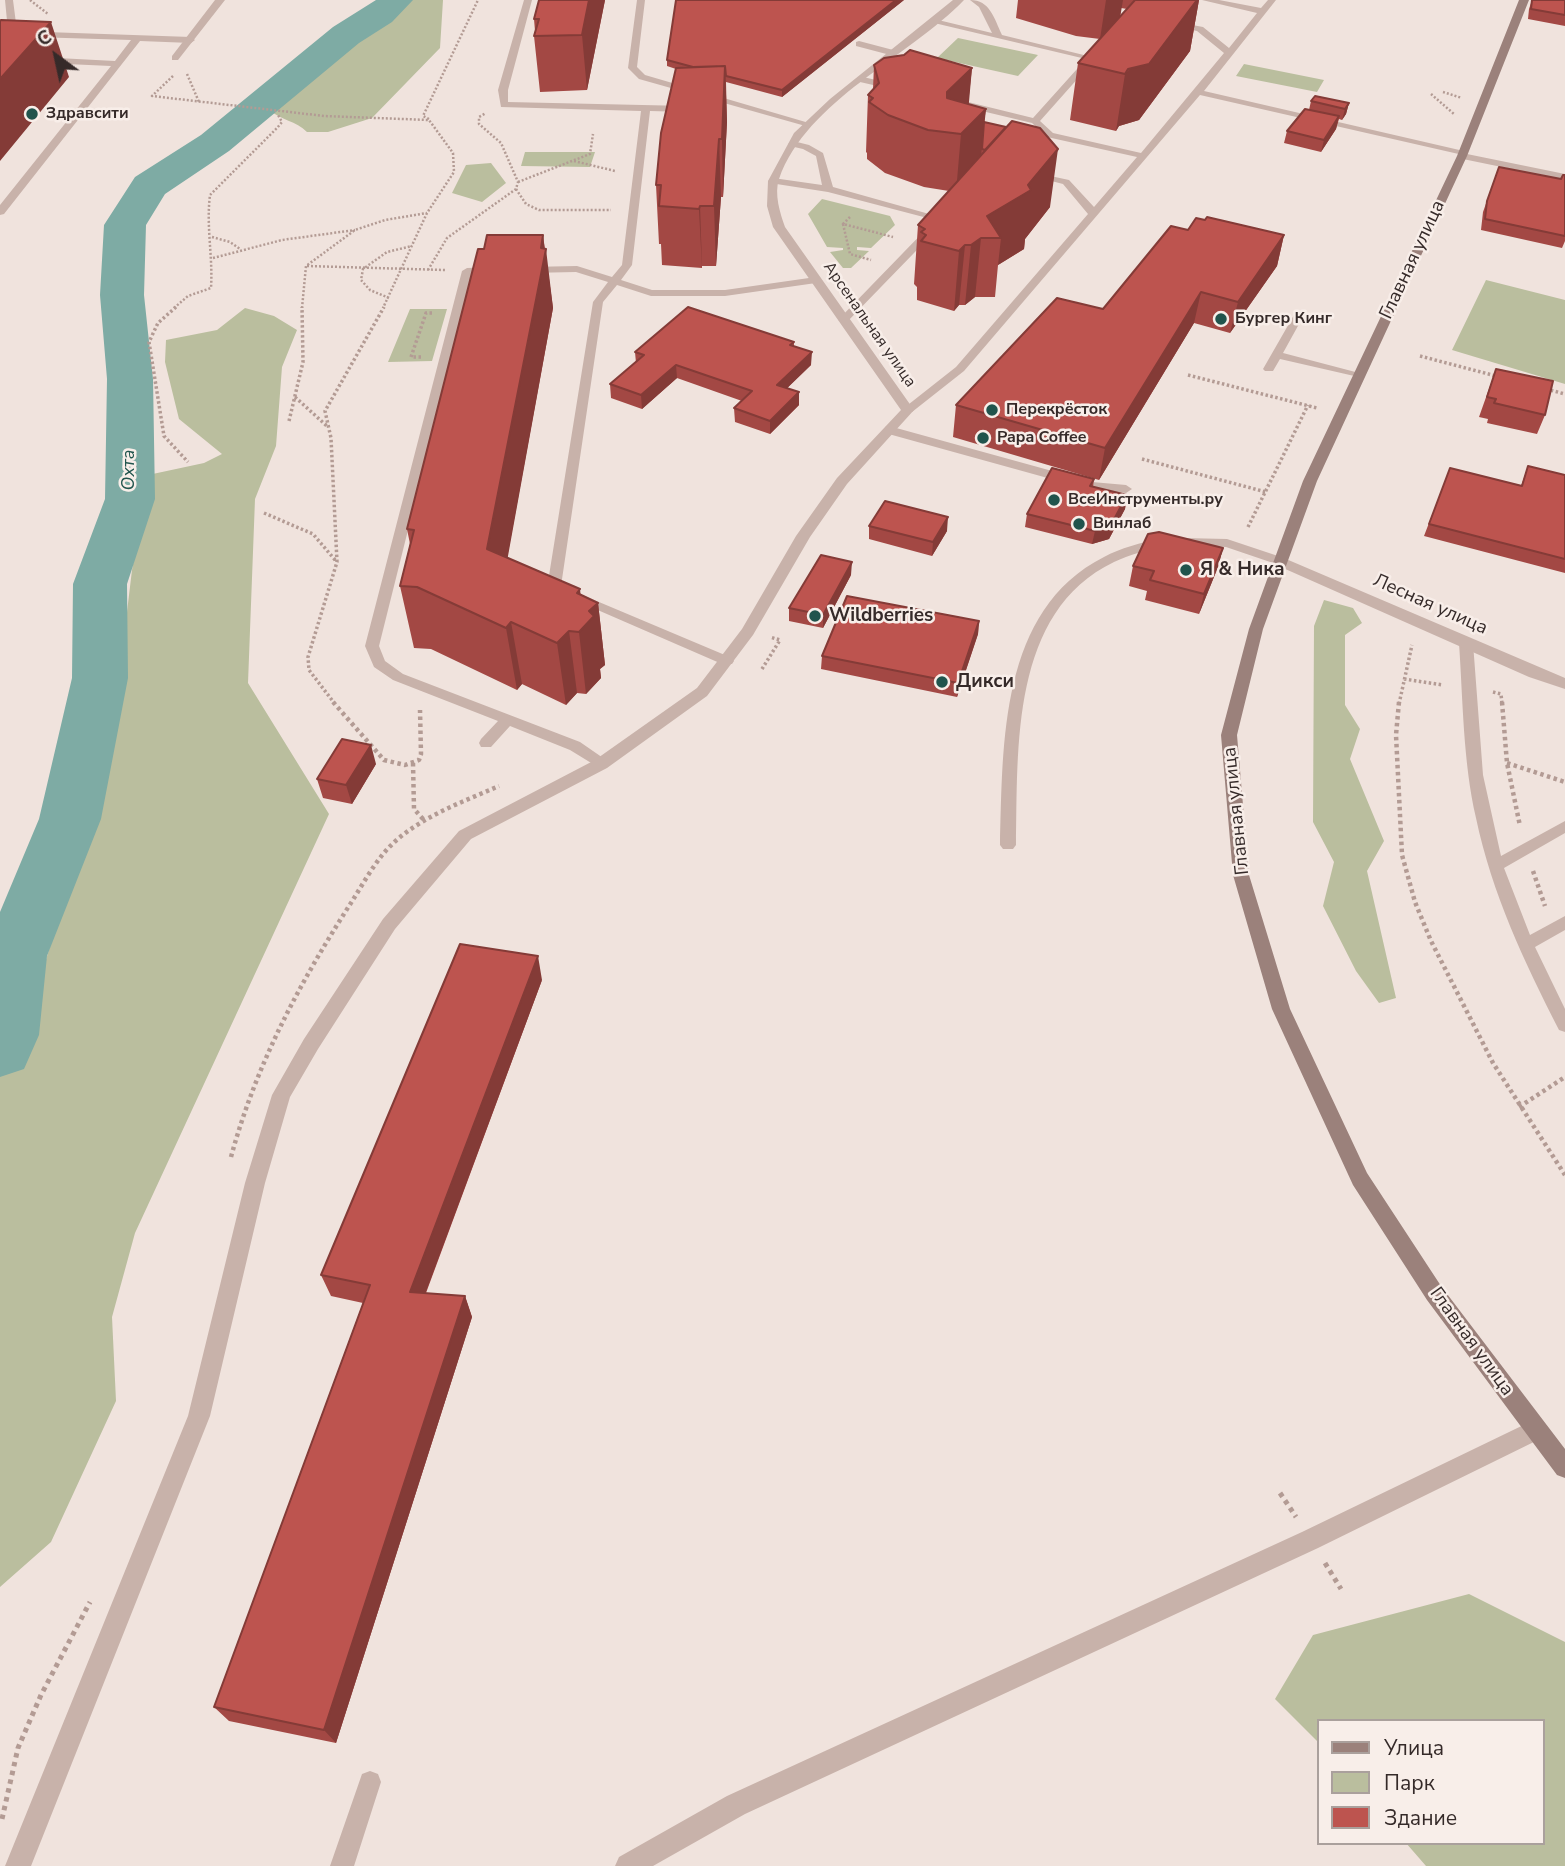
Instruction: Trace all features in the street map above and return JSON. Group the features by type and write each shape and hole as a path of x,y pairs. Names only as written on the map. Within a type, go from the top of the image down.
{"main road":[{"name":"Главная улица","path":"1524,0 1462,154 1310,481 1256,629 1229,735 1241,875 1281,1009 1360,1179 1434,1293 1565,1466"}],"street":[{"path":"175,58 220,0"},
{"path":"773,181 806,125 959,0"},
{"path":"1462,154 1565,177"},
{"name":"Арсенальная улица","path":"18,1866 198,1416 255,1183 281,1095 389,924 465,835 601,764 702,692 748,632 803,536 842,481 908,410 779,227 773,206 773,181"},
{"name":"Лесная улица","path":"1279,561 1565,684"},
{"path":"628,1866 736,1805 1310,1540 1536,1430"}],"lane":[{"path":"9,0 13,33"},
{"path":"528,0 503,90 505,105 690,109 701,107 715,99"},
{"path":"640,0 632,68 635,72 651,80 806,125"},
{"path":"974,0 983,5 998,36"},
{"path":"1206,0 1262,11"},
{"path":"908,410 960,369 1198,92 1272,0"},
{"path":"1161,21 1200,29 1228,52"},
{"path":"934,22 1092,58 1035,121"},
{"path":"0,33 191,40"},
{"path":"0,212 138,37"},
{"path":"859,44 894,53"},
{"path":"0,58 118,64"},
{"path":"863,80 901,89"},
{"path":"1224,97 1230,88"},
{"path":"1198,92 1462,154"},
{"path":"952,101 1035,121 1050,135 1143,156"},
{"path":"646,108 627,265 598,302 554,588 727,661"},
{"path":"981,119 990,110"},
{"path":"793,144 806,147 820,155 828,188"},
{"path":"1027,172 1066,182 1094,214"},
{"path":"773,181 828,188 942,219 843,320"},
{"path":"601,764 575,746 398,677 379,664 372,646 467,271 577,270 651,293 725,293 816,281"},
{"path":"1269,369 1299,315"},
{"path":"1277,355 1359,376"},
{"path":"890,430 1091,486 1126,489"},
{"path":"1008,845 1012,734 1027,652 1047,611 1070,583 1108,559 1158,542 1227,543 1279,561"},
{"path":"1466,643 1473,750 1483,816 1496,866 1525,946 1565,1025"},
{"path":"486,743 508,720"},
{"path":"1496,866 1565,825"},
{"path":"1525,946 1565,922"},
{"path":"342,1866 370,1782"}],"path":[{"path":"413,764 393,762 376,752 316,682 309,670 308,657 337,562 325,411 389,298 426,213 454,173 453,153 429,120 423,116 478,0"},
{"path":"175,58 183,66 199,102"},
{"path":"183,66 152,96 278,114 348,119 429,120"},
{"path":"1431,94 1455,114"},
{"path":"429,270 447,238 516,189 518,182 501,143 479,124 479,117 505,105"},
{"path":"188,462 164,436 149,342 159,323 188,296 211,288 213,258 208,210 210,195 277,128 282,122 278,114"},
{"path":"518,182 590,154 593,134"},
{"path":"574,160 637,177"},
{"path":"516,189 526,204 539,210 633,209"},
{"path":"843,224 867,199"},
{"path":"213,258 282,240 355,230 386,220 426,213"},
{"path":"843,224 918,244"},
{"path":"843,224 850,254 896,266"},
{"path":"289,421 303,362 302,303 306,266 355,230"},
{"path":"212,237 230,242 241,250"},
{"path":"389,298 370,290 361,279 363,269 387,252 412,246"},
{"path":"306,266 467,271"},
{"path":"1420,356 1499,377"},
{"path":"1188,375 1317,408"},
{"path":"1539,387 1565,394"},
{"path":"295,397 328,427"},
{"path":"1238,547 1308,405"},
{"path":"1142,459 1266,492"},
{"path":"264,513 313,534 337,562"},
{"path":"1418,620 1396,717 1402,855 1415,902 1431,941 1493,1063 1518,1107 1565,1175"},
{"path":"419,685 421,754 413,764 414,809 424,820"},
{"path":"1507,763 1565,782"},
{"path":"1518,1107 1565,1077"}],"green space":[{"path":"406,0 443,0 440,48 372,118 328,132 307,132 269,110 332,54"},
{"path":"958,38 1038,55 1018,76 937,58"},
{"path":"1244,64 1324,80 1317,92 1236,76"},
{"path":"525,152 595,152 590,167 521,166"},
{"path":"491,163 506,183 482,202 452,193 466,165"},
{"path":"822,199 890,216 895,225 871,248 857,247 857,250 869,251 851,268 843,268 830,252 843,248 827,247 808,214"},
{"path":"1486,280 1565,300 1565,384 1452,350"},
{"path":"245,308 274,316 297,330 282,367 276,446 255,499 248,683 329,814 135,1233 112,1317 116,1401 51,1542 0,1587 0,1059 34,998 86,831 116,704 132,570 148,475 204,463 222,454 179,419 165,362 166,340 217,330"},
{"path":"410,309 447,309 432,361 388,362"},
{"path":"1324,600 1353,608 1362,623 1345,635 1345,705 1360,729 1350,759 1384,841 1367,871 1396,998 1379,1003 1356,971 1323,906 1334,862 1313,822 1314,626"},
{"path":"1469,1594 1565,1642 1565,1866 1426,1866 1408,1845 1544,1845 1544,1719 1316,1719 1316,1740 1275,1699 1313,1635"}],"building":[{"path":"539,0 589,0 582,35 534,36 539,19 534,19"},
{"path":"676,0 896,0 782,90 726,76 725,66 693,67 667,60"},
{"path":"1135,0 1197,0 1149,64 1128,69 1125,74 1078,63"},
{"path":"1532,0 1565,0 1565,15 1531,9"},
{"path":"0,21 51,22 0,79"},
{"path":"910,50 972,68 947,92 947,98 986,109 961,134 928,130 888,115 869,102 873,98 868,95 879,83 874,65 884,58 904,55"},
{"path":"725,66 722,139 719,139 714,206 700,206 699,209 659,206 661,185 656,185 661,133 676,68"},
{"path":"1315,96 1349,103 1345,109 1311,101"},
{"path":"1305,109 1339,116 1324,140 1287,131"},
{"path":"1012,121 1040,128 1058,149 1028,185 1031,190 987,216 1001,238 981,238 971,245 965,245 959,251 921,241 926,235 921,232 925,229 918,225"},
{"path":"984,122 1006,127 985,150 982,149"},
{"path":"1499,167 1561,179 1565,175 1565,236 1485,219 1487,201"},
{"path":"1207,217 1284,235 1238,302 1201,292 1105,448 956,405 1057,298 1103,309 1171,226 1188,230 1196,218 1205,220"},
{"path":"487,235 543,235 541,248 546,249 487,549 580,589 577,593 598,603 589,611 594,616 579,632 569,631 557,643 511,622 506,628 417,587 400,586 414,530 407,529 478,249 484,249"},
{"path":"688,307 794,342 790,345 812,352 777,385 799,392 770,421 734,408 752,391 676,365 641,395 610,384 644,355 635,352"},
{"path":"1496,369 1553,381 1545,415 1494,403 1496,399 1487,397"},
{"path":"1528,466 1565,475 1565,559 1429,524 1450,468 1522,486"},
{"path":"1052,468 1094,479 1090,486 1127,495 1111,525 1095,531 1027,514"},
{"path":"885,501 948,517 933,542 869,526"},
{"path":"1159,532 1223,548 1204,594 1150,580 1154,571 1133,566 1148,534"},
{"path":"821,555 852,562 823,615 789,608"},
{"path":"847,596 979,621 958,683 822,656"},
{"path":"342,739 371,745 346,785 317,779"},
{"path":"460,944 538,956 410,1292 465,1296 324,1730 214,1707 370,1285 321,1275"}],"waterway":[{"name":"Охта","path":"0,1049 5,1035 14,956 70,819 100,678 100,584 130,499 130,379 122,295 125,225 149,186 215,143 346,35 380,15 396,0"}],"place":[{"name":"Здравсити","path":"32,114"},
{"name":"Бургер Кинг","path":"1221,319"},
{"name":"Перекрёсток","path":"992,410"},
{"name":"Papa Coffee","path":"983,438"},
{"name":"ВсеИнструменты.ру","path":"1054,500"},
{"name":"Винлаб","path":"1079,524"},
{"name":"Я & Ника","path":"1186,570"},
{"name":"Wildberries","path":"815,616"},
{"name":"Дикси","path":"942,682"}]}
